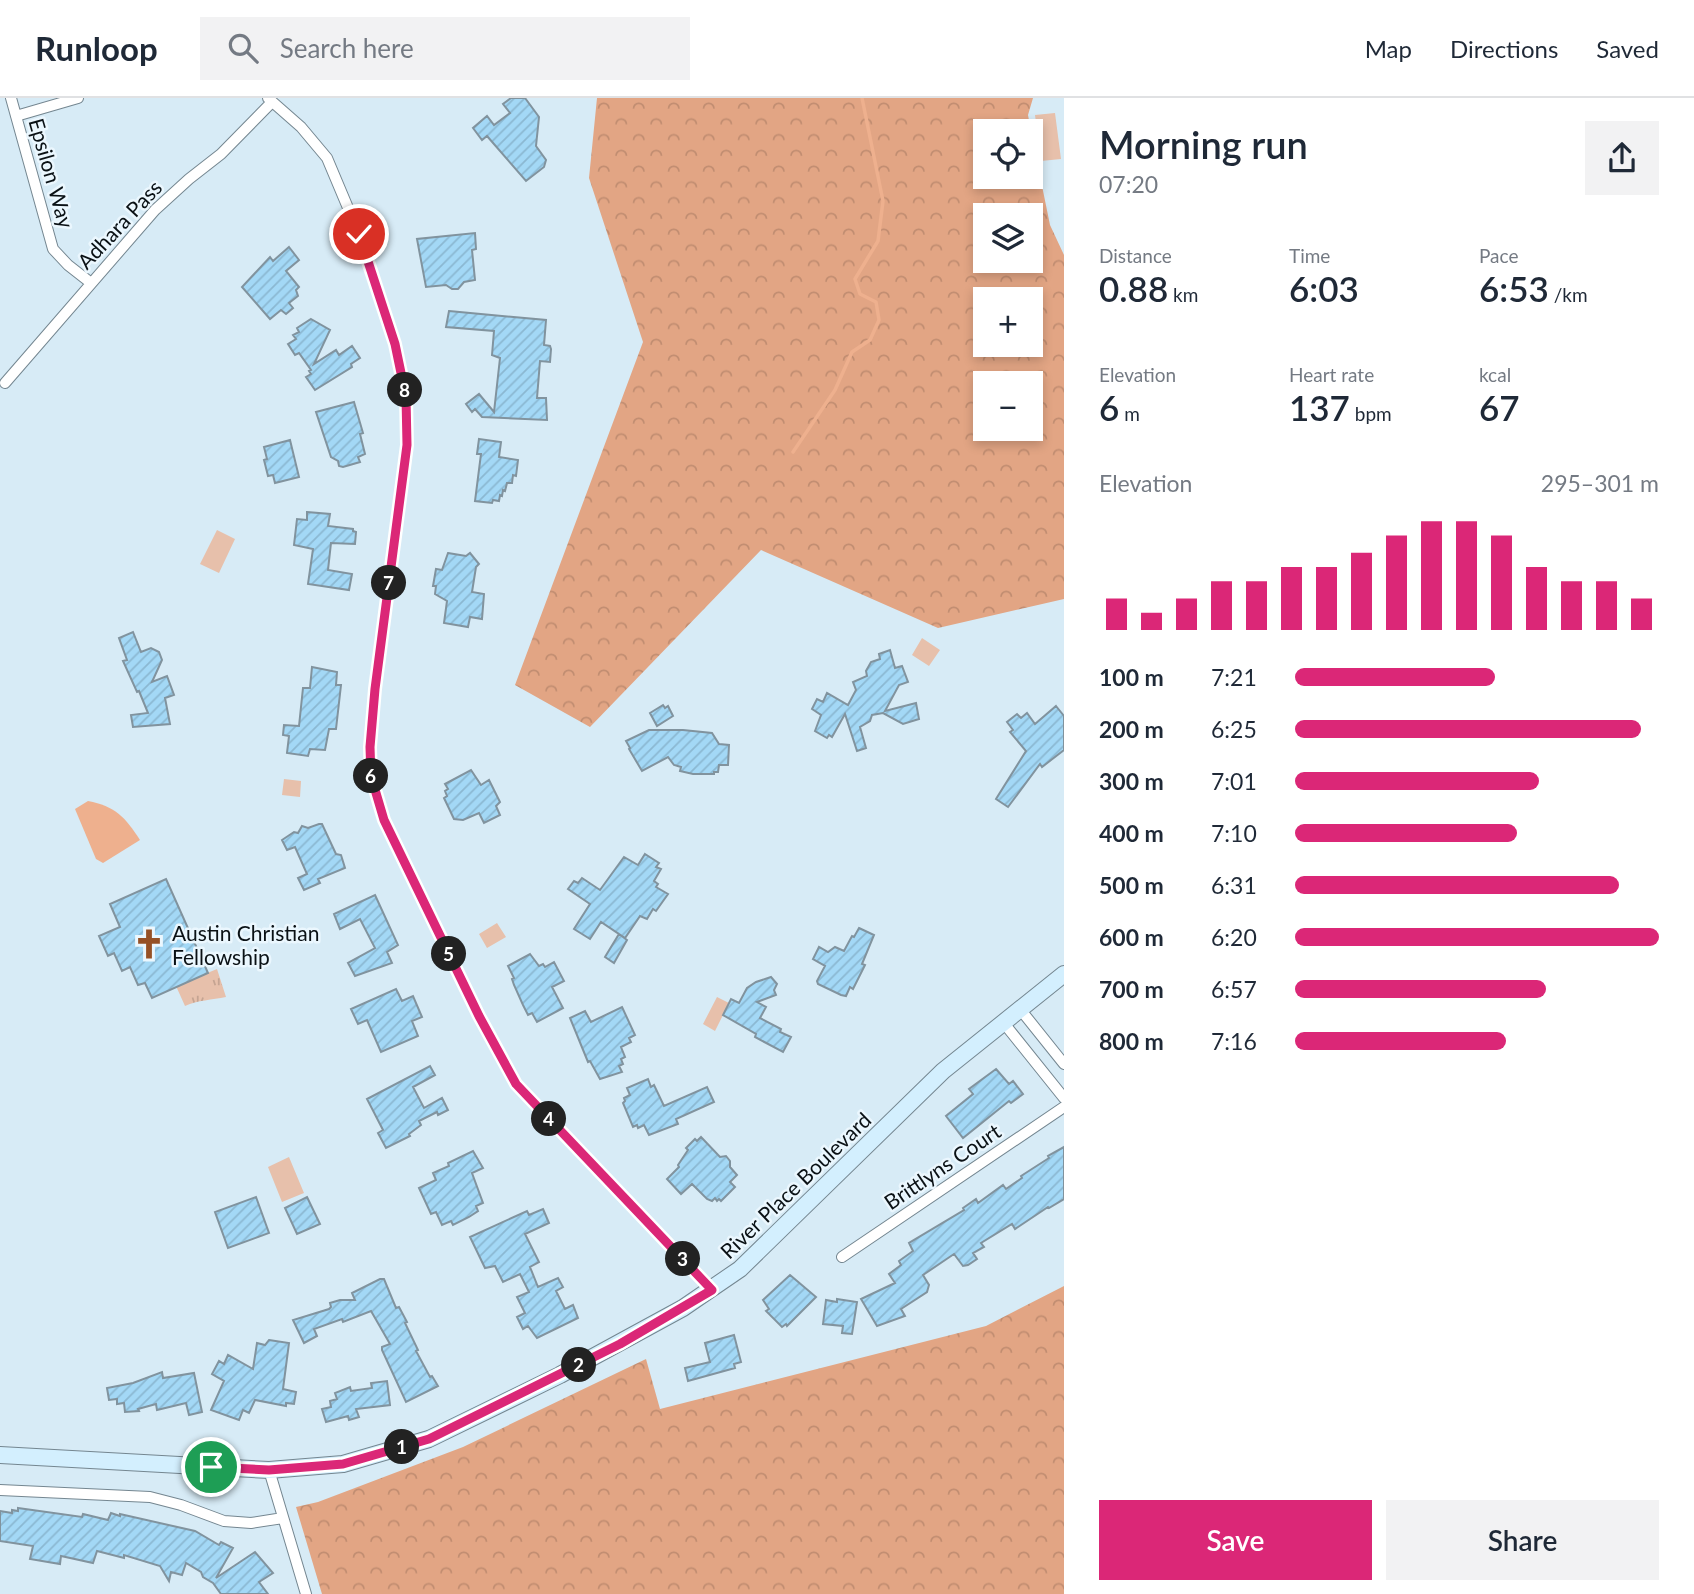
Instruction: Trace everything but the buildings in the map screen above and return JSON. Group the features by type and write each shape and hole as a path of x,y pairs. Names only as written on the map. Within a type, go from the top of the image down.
{"street":[{"name":"Epsilon Way","path":"11,98 53,249 91,283"},
{"path":"16,116 78,98"},
{"path":"270,100 301,127 327,158 359,234 395,344 406,397 407,445 370,747 371,776 384,820 479,1016 516,1084 712,1290"},
{"name":"Adhara Pass","path":"5,383 155,210 220,154 270,100"},
{"name":"River Place Boulevard","path":"0,1455 269,1470 343,1464 429,1439 608,1350 712,1290 740,1269 943,1071 1064,974"},
{"path":"1020,1009 1064,1064"},
{"path":"1003,1022 1064,1098"},
{"name":"Brittlyns Court","path":"842,1257 1064,1107"},
{"path":"269,1470 306,1594"},
{"path":"0,1490 150,1497 224,1521 251,1523 283,1518"}],"green space":[{"path":"597,98 1033,98 1029,119 973,119 973,189 1043,189 1050,225 1064,255 1064,599 938,628 761,550 590,727 515,685 643,342 589,178"},
{"path":"1055,113 1061,159 1043,161 1043,119 1036,119 1035,115"},
{"path":"217,530 235,539 219,573 200,564"},
{"path":"922,638 940,650 929,666 912,655"},
{"path":"284,779 301,781 300,797 282,795"},
{"path":"497,923 506,937 487,948 479,934"},
{"path":"217,969 226,997 185,1006 176,986"},
{"path":"717,997 729,1003 715,1031 703,1024"},
{"path":"289,1157 304,1193 282,1202 268,1167"},
{"path":"1064,1286 1064,1594 322,1594 296,1507 318,1502 463,1447 646,1359 660,1409 986,1326"}],"shaded area":[{"path":"88,801 112,809 140,840 103,863 96,859 75,809"}],"waterway":[{"path":"793,452 835,390 852,352 870,340 879,320 876,302 860,294 855,279 878,241 883,201 862,98"}],"place":[{"name":"Austin Christian Fellowship","path":"149,944"}],"route":[{"path":"211,1467 269,1470 343,1464 429,1439 620,1344 712,1290 516,1084 479,1016 384,820 374,792 370,747 407,445 406,397 395,344 359,234"}]}
